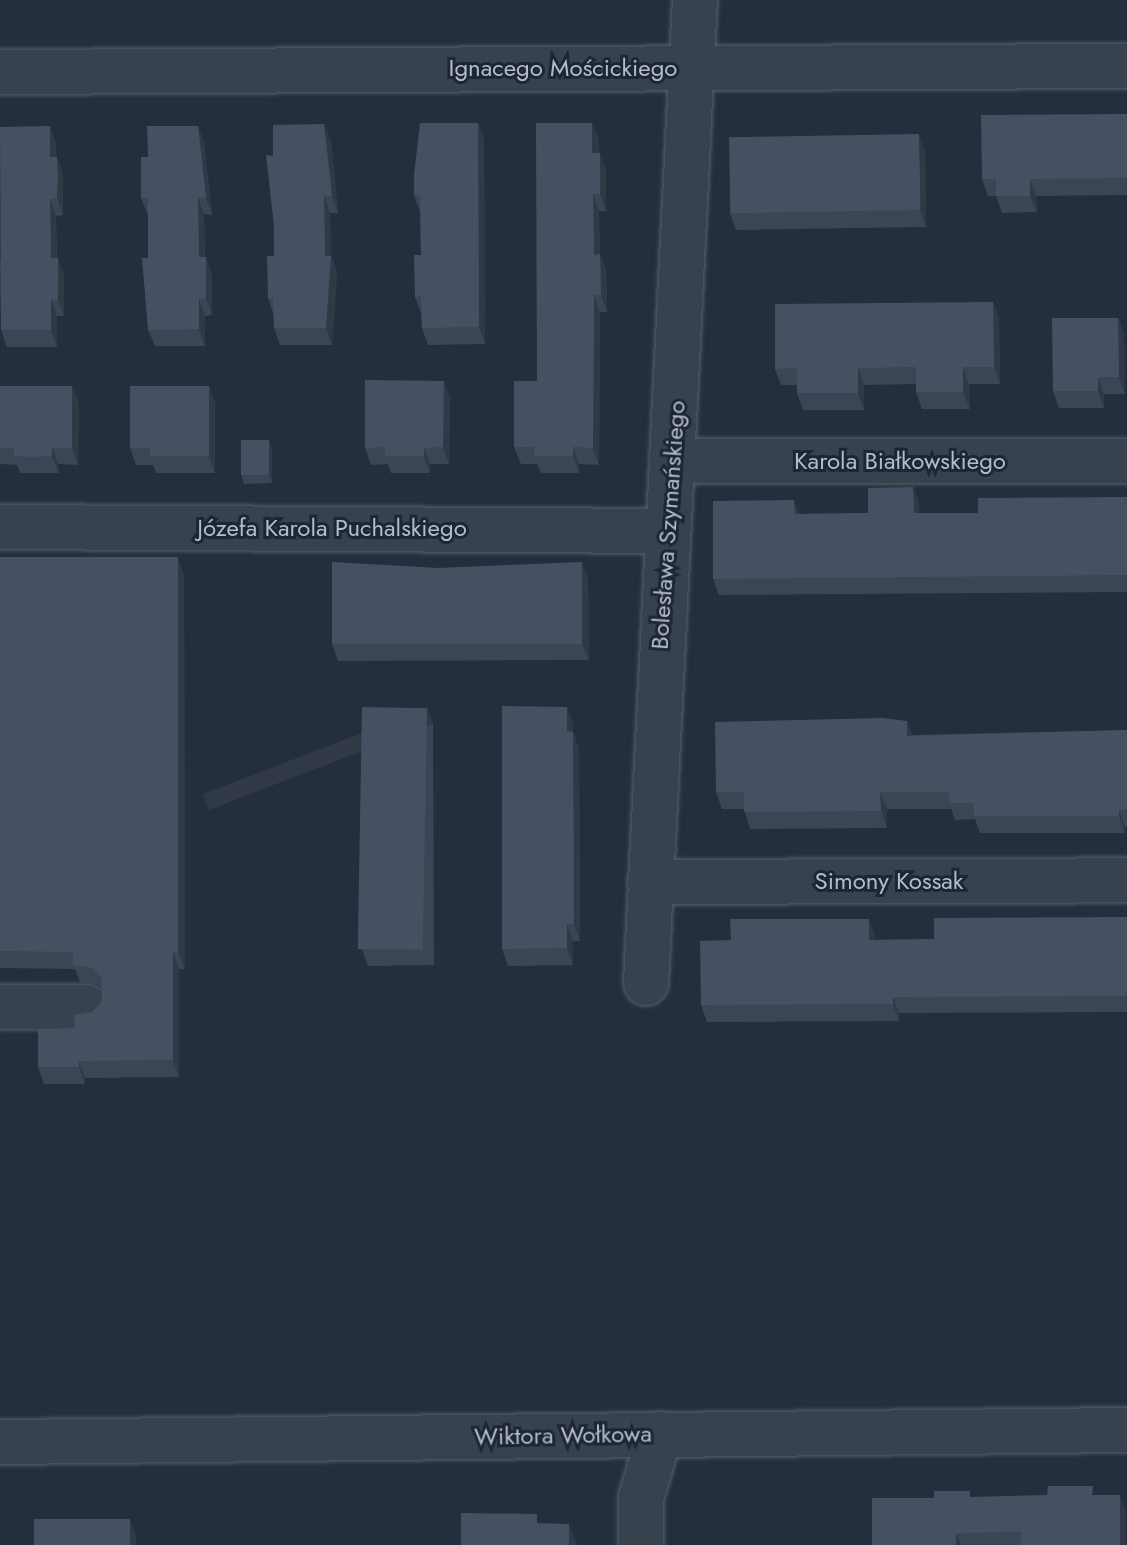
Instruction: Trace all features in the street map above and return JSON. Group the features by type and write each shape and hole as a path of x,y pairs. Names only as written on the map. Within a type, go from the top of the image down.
{"street":[{"name":"Bolesława Szymańskiego","path":"646,983 665,531 673,461 695,0"},
{"name":"Ignacego Mościckiego","path":"0,72 1127,66"},
{"name":"Karola Białkowskiego","path":"673,461 1127,461"},
{"name":"Józefa Karola Puchalskiego","path":"0,527 665,531"},
{"name":"Simony Kossak","path":"650,882 1127,880"},
{"path":"0,1007 86,1007"},
{"name":"Wiktora Wołkowa","path":"0,1442 1127,1430"},
{"path":"641,1545 641,1498 660,1434"}],"building":[{"path":"1127,114 1127,178 1030,179 1030,196 996,196 996,179 982,179 981,115"},
{"path":"420,123 478,123 479,327 422,328 421,296 415,297 414,255 421,255 420,195 414,195"},
{"path":"536,123 592,123 592,153 600,153 600,194 593,194 594,255 600,254 601,295 594,295 593,448 573,447 573,456 535,456 534,447 514,447 514,381 537,381"},
{"path":"324,124 332,196 324,196 325,256 331,256 326,328 274,328 273,298 268,298 267,256 274,256 274,226 266,155 273,156 273,125"},
{"path":"50,126 50,157 57,157 58,178 57,198 50,199 51,258 58,258 58,300 51,299 51,330 1,330 0,127"},
{"path":"147,126 198,126 206,198 198,197 199,257 206,257 206,298 199,299 199,329 148,330 142,258 148,258 148,198 141,198 141,157 148,157"},
{"path":"919,134 920,210 730,213 729,137"},
{"path":"993,302 994,367 963,367 963,392 916,392 916,367 858,368 858,393 797,393 797,368 775,369 775,304"},
{"path":"1052,318 1118,318 1119,377 1098,377 1098,391 1053,391"},
{"path":"365,380 444,381 443,447 424,448 424,456 385,456 385,447 365,448"},
{"path":"0,386 72,386 72,448 52,448 52,456 33,457 14,456 14,448 0,448"},
{"path":"130,386 209,386 209,456 150,456 150,448 130,448"},
{"path":"241,440 269,440 269,475 241,475"},
{"path":"913,487 914,513 978,513 978,498 1127,497 1127,575 713,579 713,501 794,500 795,514 868,513 868,488"},
{"path":"0,557 178,557 178,952 173,952 173,1060 79,1061 79,1067 38,1067 38,1029 75,1028 74,1015 92,1012 102,1002 102,978 92,968 73,965 73,952 0,951"},
{"path":"332,562 438,568 582,562 582,644 332,644"},
{"path":"502,706 567,707 567,731 573,732 574,924 567,924 567,948 502,949"},
{"path":"362,707 427,708 423,950 358,949"},
{"path":"883,718 907,721 907,736 1127,730 1127,810 1119,810 1119,816 974,816 974,803 949,803 949,792 880,792 881,811 744,812 744,792 716,792 715,722"},
{"path":"1127,917 1127,996 893,997 893,1004 701,1005 700,941 731,940 730,919 869,919 869,940 934,939 934,918"},
{"path":"1048,1486 1093,1486 1092,1495 1120,1495 1120,1545 1021,1545 1021,1532 956,1533 956,1545 872,1545 872,1498 934,1498 934,1491 970,1491 970,1497 1047,1495"},
{"path":"461,1513 537,1514 537,1523 569,1524 569,1545 461,1545"},
{"path":"34,1519 130,1519 130,1545 34,1545"}]}
